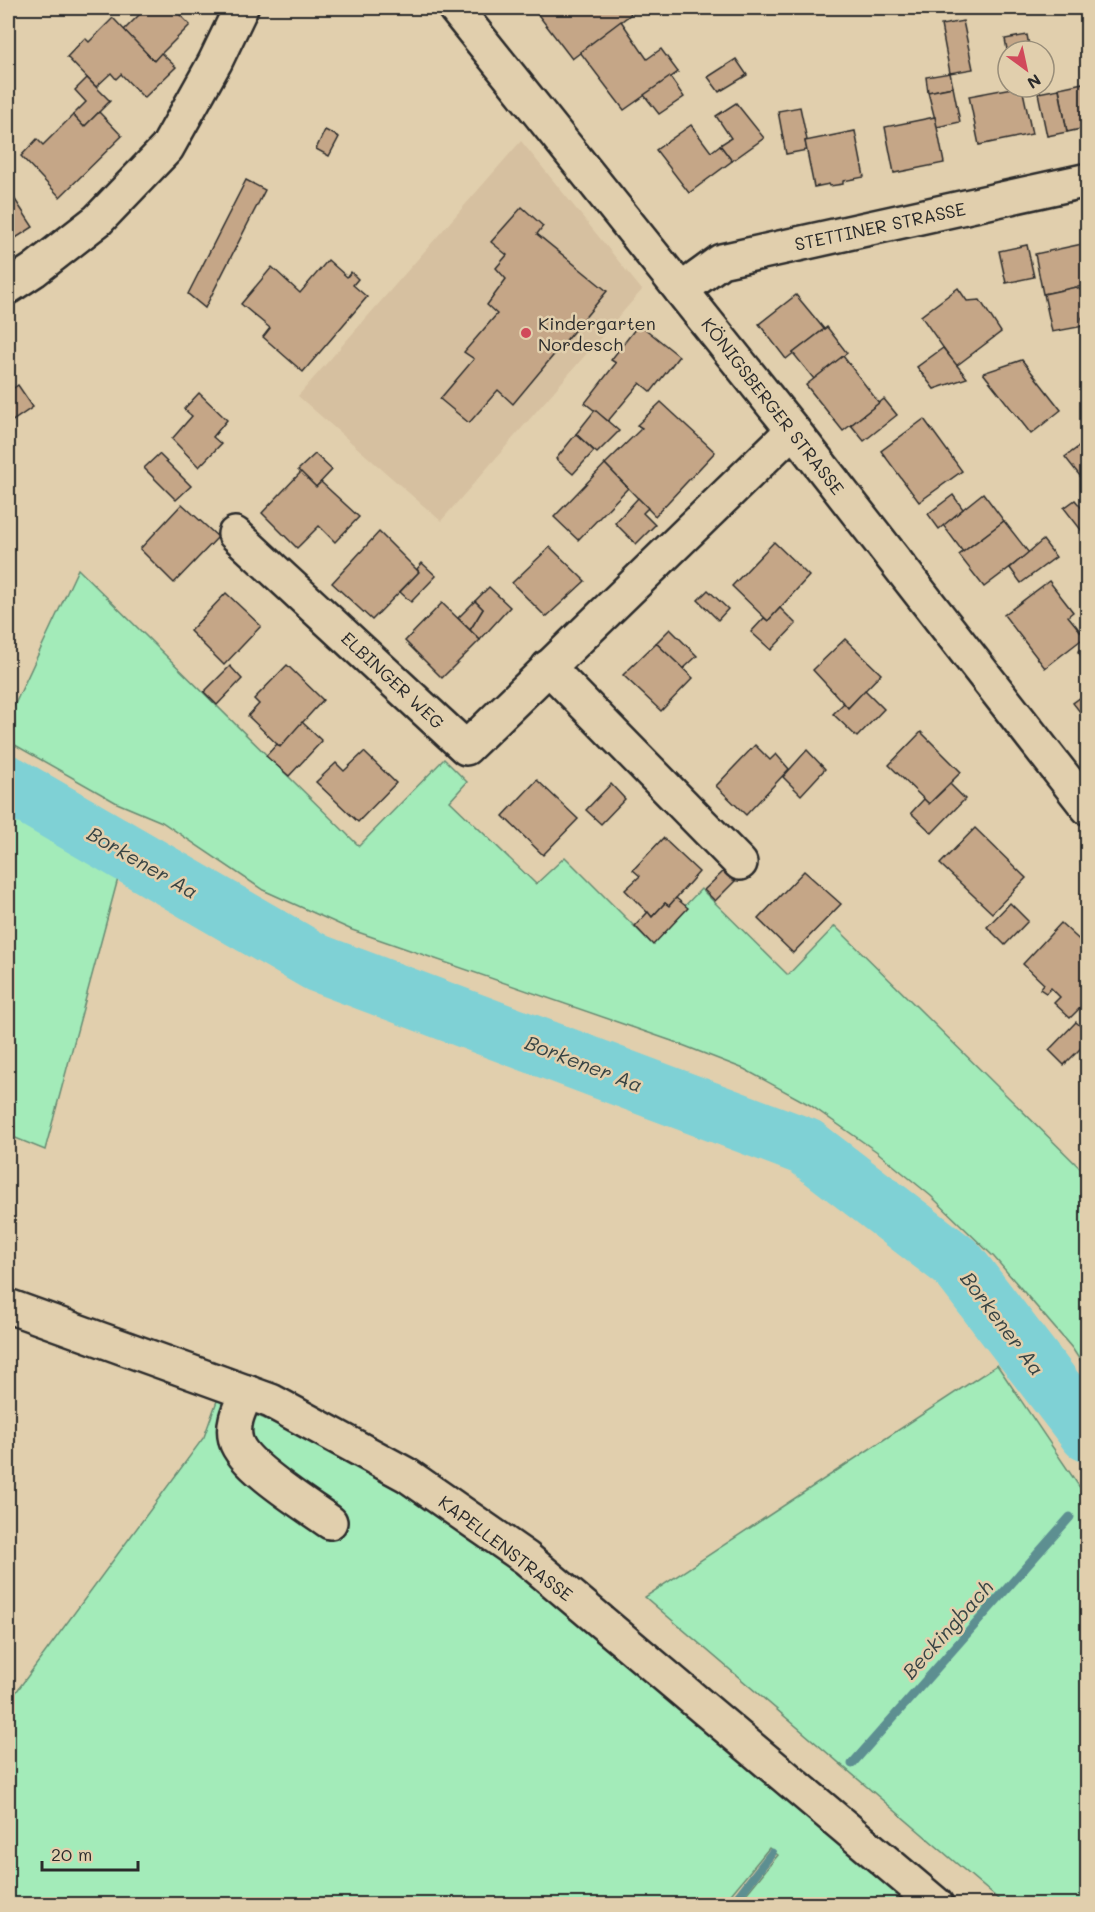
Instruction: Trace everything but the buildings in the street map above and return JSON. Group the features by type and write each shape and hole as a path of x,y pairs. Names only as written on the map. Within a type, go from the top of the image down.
{"street":[{"path":"8,287 34,270 98,220 167,148 215,62 241,8"},
{"name":"KÖNIGSBERGER STRASSE","path":"454,8 793,430 1088,808"},
{"name":"STETTINER STRASSE","path":"681,290 721,261 1088,180"},
{"name":"ELBINGER WEG","path":"235,534 466,748 793,430"},
{"path":"548,667 740,862"},
{"name":"KAPELLENSTRASSE","path":"8,1306 271,1401 407,1475 526,1558 936,1905"},
{"path":"247,1392 235,1420 236,1441 249,1461 330,1522"}],"shaded area":[{"path":"521,141 642,290 441,521 298,396"}],"green space":[{"path":"78,569 359,846 444,759 467,782 450,801 536,884 565,857 650,942 701,889 788,975 835,926 1087,1175 1087,1371 1072,1348 994,1257 931,1196 876,1151 810,1105 744,1069 672,1041 352,930 263,890 162,822 117,803 8,741 8,719"},
{"path":"8,803 120,871 45,1150 8,1135"},
{"path":"997,1365 1087,1498 1087,1904 1004,1904 645,1597"},
{"path":"218,1398 296,1433 383,1479 507,1561 912,1904 738,1904 778,1855 769,1848 723,1904 8,1904 8,1703 204,1437"}],"waterway":[{"name":"Borkener Aa","path":"8,784 317,963 806,1147 957,1263 1088,1433"},
{"name":"Beckingbach","path":"852,1764 1070,1517"},
{"name":"Beckingbach","path":"732,1904 772,1853"}],"place":[{"name":"Kindergarten Nordesch","path":"526,333"}]}
